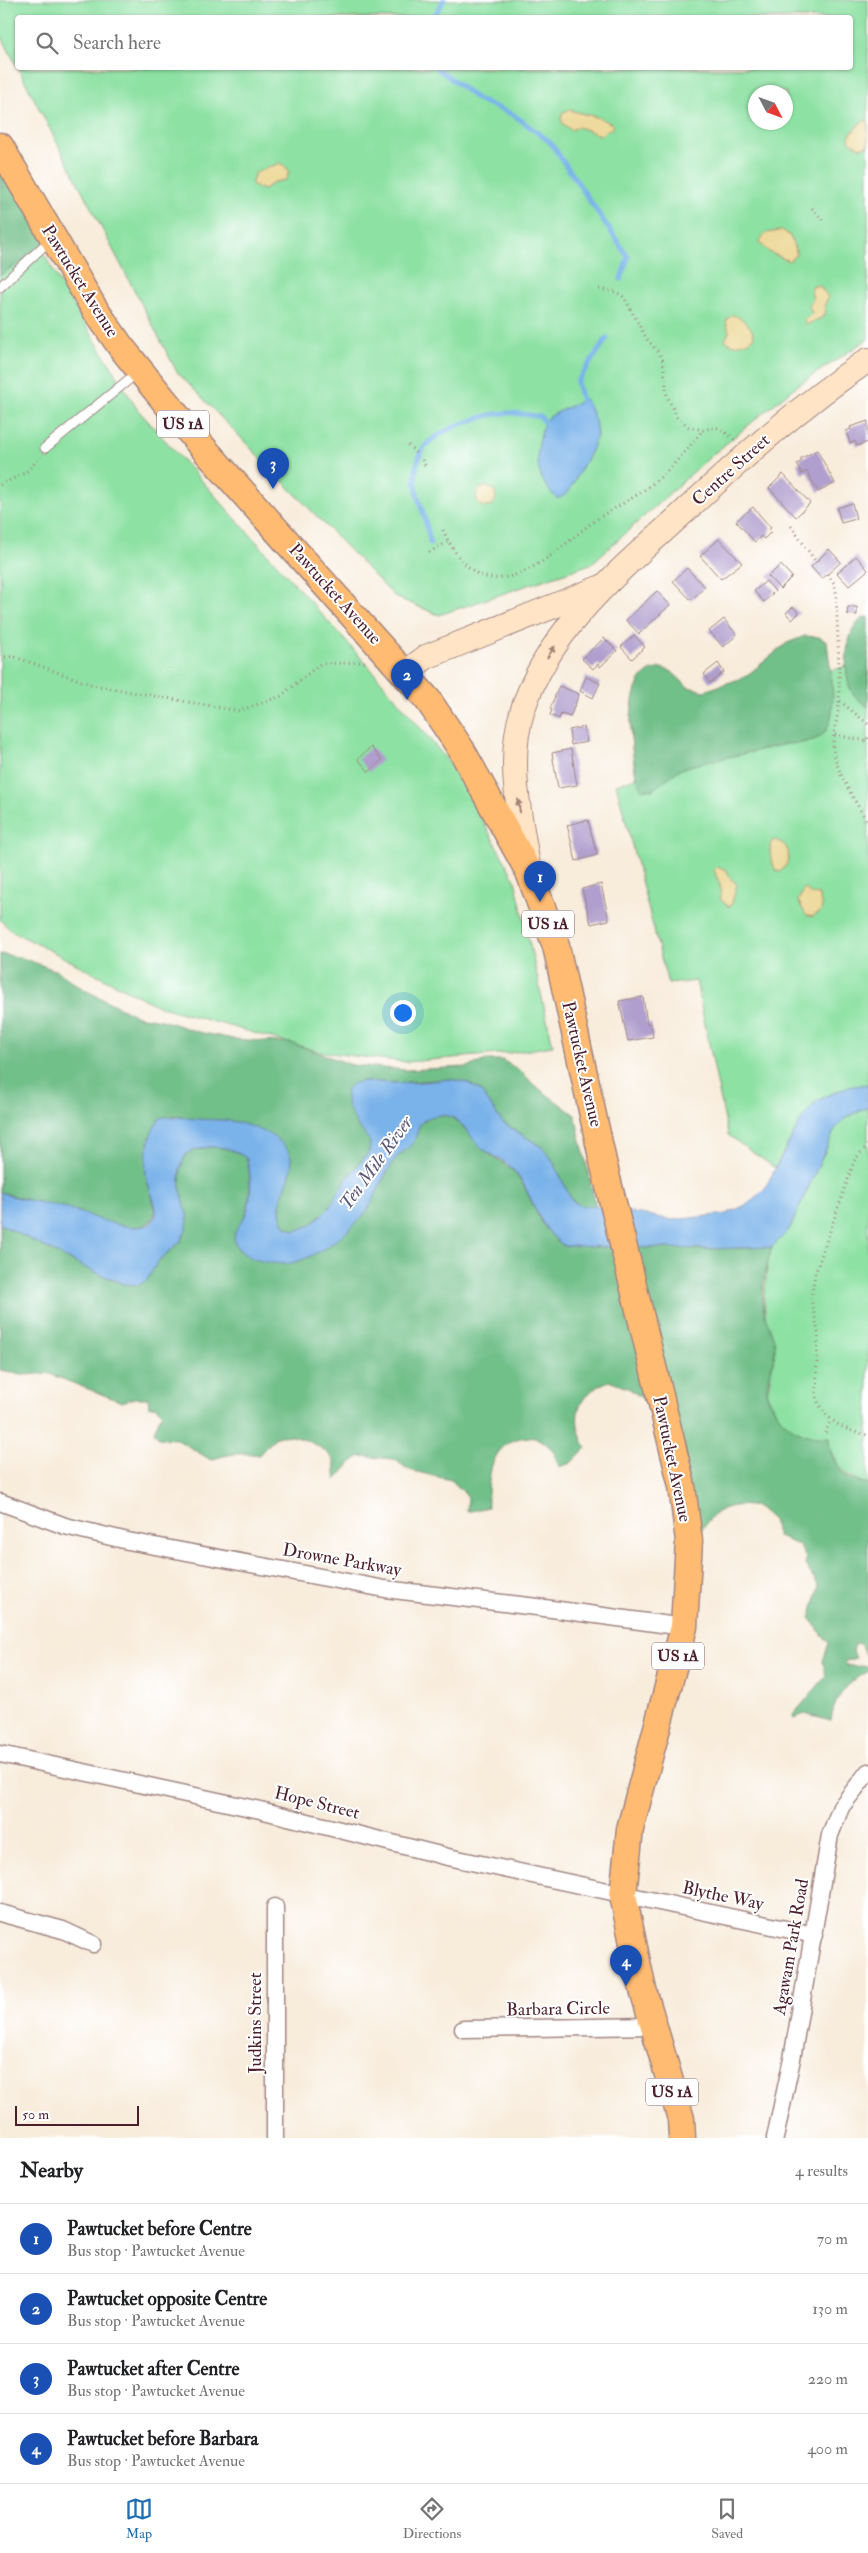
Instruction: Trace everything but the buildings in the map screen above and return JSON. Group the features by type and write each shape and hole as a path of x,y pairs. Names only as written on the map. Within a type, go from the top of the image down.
{"main road":[{"name":"Pawtucket Avenue","path":"0,146 94,308 139,371 198,442 400,667 448,727 528,872 556,946 686,1513 688,1578 684,1627 630,1829 623,1895 633,1952 681,2119 682,2138"},
{"name":"Centre Street","path":"528,872 514,776 522,710 540,669 559,639 601,588 741,459 806,404 868,360"},
{"name":"Centre Street","path":"400,667 601,588"}],"street":[{"name":"Drowne Parkway","path":"0,1502 65,1526 128,1542 386,1589 537,1606 684,1627"},
{"name":"Hope Street","path":"0,1754 260,1810 448,1857 623,1895"},
{"name":"Agawam Park Road","path":"775,2138 814,1935 830,1835 841,1807 868,1772"},
{"name":"Blythe Way","path":"623,1895 814,1935"},
{"name":"Judkins Street","path":"275,1907 275,2138"},
{"path":"0,1913 63,1930 93,1944"},
{"name":"Barbara Circle","path":"463,2029 653,2026"}],"lane":[{"path":"0,287 53,237"},
{"path":"45,448 139,371"}],"path":[{"path":"812,208 823,220"},
{"path":"599,289 616,292 624,297 646,338 663,361 671,408 689,427 703,430 715,427 735,440"},
{"path":"443,530 448,542 474,572 487,578 512,575 526,569 567,544 597,519 639,494 690,449 703,430"},
{"path":"408,445 416,453"},
{"path":"0,485 26,472 39,460 45,448"},
{"path":"422,460 426,467"},
{"path":"791,526 816,562"},
{"path":"429,552 448,542"},
{"path":"827,574 834,583 836,592 839,701 834,735 834,757 868,823"},
{"path":"0,657 15,657 93,685 240,711 281,696 320,664 400,667"},
{"path":"839,701 868,724"},
{"path":"834,735 867,741 868,737"},
{"path":"868,1145 855,1159 843,1189 815,1274 811,1299 818,1331 816,1396 819,1406 831,1420 848,1430 868,1435"},
{"path":"825,1434 831,1420"}],"green space":[{"path":"0,0 868,0 868,339 795,387 711,456 591,564 439,615 395,597 177,372 19,70 853,70 853,15 15,15 15,63 0,33"},
{"path":"0,150 53,242 0,275"},
{"path":"18,206 59,281 137,409 370,668 454,768 515,880 553,1046 510,1053 406,1062 321,1052 158,1006 12,931 0,920 0,217"},
{"path":"868,617 868,707 852,693 848,682 846,660 850,637 854,627 860,620"},
{"path":"805,636 819,637 827,642 833,703 832,715 828,726 821,736 802,743 786,744 690,766 679,770 652,790 641,789 634,764 631,712 639,682 647,673 661,668 671,671 688,687 704,691 745,677 787,643"},
{"path":"868,660 868,1084 832,1094 809,1111 792,1135 775,1168 728,1135 696,981 668,984 616,784 636,778 630,728"},
{"path":"0,954 20,957 57,971 83,989 137,1016 162,1020 198,1032 233,1039 292,1043 352,1065 406,1070 468,1067 486,1060 502,1060 521,1071 534,1085 575,1115 596,1206 583,1207 572,1201 553,1161 543,1148 502,1122 481,1091 468,1083 450,1079 395,1083 363,1081 355,1123 371,1141 369,1152 345,1181 329,1208 311,1225 295,1231 286,1227 280,1213 281,1198 291,1167 196,1119 172,1115 147,1179 156,1211 152,1220 144,1226 131,1227 114,1224 0,1192"},
{"path":"868,1107 868,1484 846,1474 842,1470 828,1444 788,1427 778,1416 767,1394 775,1351 765,1314 764,1297 768,1260 772,1247 789,1230 835,1129 846,1118"},
{"path":"445,1115 455,1120 485,1150 511,1169 520,1180 543,1224 555,1239 564,1246 707,1249 772,1247 763,1290 763,1307 775,1344 767,1387 768,1397 782,1419 795,1430 812,1436 830,1437 831,1452 842,1472 851,1479 868,1484 868,1659 861,1644 855,1643 853,1651 856,1658 845,1661 849,1666 868,1666 868,1672 848,1685 838,1698 831,1721 805,1714 794,1718 793,1715 826,1676 823,1661 829,1643 810,1619 819,1586 805,1565 806,1558 799,1545 778,1537 773,1520 758,1507 733,1506 726,1508 713,1516 702,1530 684,1530 656,1398 644,1400 630,1389 609,1381 598,1386 589,1393 579,1408 578,1427 586,1448 571,1463 559,1467 554,1453 548,1445 540,1440 523,1438 515,1440 500,1450 493,1462 489,1482 488,1507 467,1512 468,1499 465,1493 451,1480 409,1470 394,1459 360,1456 336,1480 334,1461 324,1450 308,1441 290,1436 282,1436 275,1438 259,1455 235,1454 211,1460 176,1439 159,1438 154,1431 162,1413 155,1406 149,1407 148,1398 134,1398 122,1402 47,1373 27,1375 0,1370 0,1224 90,1270 124,1284 147,1280 158,1261 180,1242 188,1218 180,1187 180,1169 186,1154 201,1148 217,1147 233,1150 247,1159 250,1191 245,1216 235,1233 239,1250 367,1210 393,1161 414,1141 419,1125 431,1116"}],"sand":[{"path":"569,110 600,118 612,124 613,127 601,135 578,127 571,130 563,124 561,118 563,112"},
{"path":"868,120 868,145 860,148 850,141 849,136 862,121"},
{"path":"280,163 289,172 286,180 274,182 264,190 253,186 255,173"},
{"path":"784,231 790,236 797,254 789,261 769,252 759,242 766,233"},
{"path":"813,286 820,286 828,297 824,307 826,312 823,317 806,325 804,321 812,313 809,306 813,299 811,291"},
{"path":"732,315 743,320 752,330 754,337 749,342 733,345 725,340 729,332 726,321"},
{"path":"486,487 493,490 496,497 493,504 486,507 479,504 476,497 479,490"},
{"path":"773,840 784,844 788,852 785,867 777,872 770,856 770,847"},
{"path":"717,867 727,870 730,878 737,884 732,903 729,907 721,900 720,885 714,870"},
{"path":"805,887 810,894 819,895 822,907 821,911 812,917 806,915 798,901"}],"water":[{"path":"586,399 595,420 597,435 592,449 568,493 558,499 542,479 538,464 538,448 542,428 545,421 552,415"},
{"name":"Ten Mile River","path":"450,1079 468,1083 481,1091 502,1122 543,1148 553,1161 572,1201 583,1206 596,1206 673,1220 726,1214 748,1204 765,1188 800,1122 815,1103 826,1096 848,1087 868,1084 868,1107 846,1118 835,1129 789,1230 772,1247 707,1249 564,1246 545,1227 524,1185 509,1166 478,1145 465,1128 454,1118 441,1115 432,1116 421,1123 416,1138 393,1162 368,1209 354,1225 334,1242 311,1256 291,1263 276,1264 257,1260 246,1255 237,1246 234,1238 249,1205 250,1178 247,1159 233,1150 225,1148 201,1148 186,1154 180,1169 180,1187 188,1218 187,1228 180,1242 158,1261 147,1280 139,1285 124,1284 90,1270 0,1224 0,1192 67,1208 117,1224 132,1227 145,1226 153,1221 156,1210 146,1172 146,1156 152,1132 160,1118 174,1117 236,1122 252,1126 269,1134 283,1144 291,1158 291,1167 290,1176 281,1200 281,1218 286,1227 295,1231 311,1225 329,1208 345,1181 369,1152 370,1141 359,1127 348,1107 347,1090 353,1084 364,1081 402,1083"}],"waterway":[{"path":"435,15 444,0"},
{"path":"440,70 477,99 514,115 550,142 628,257 621,279"},
{"path":"582,401 577,382 607,338"},
{"path":"430,543 415,479 418,460 426,445 442,433 464,423 498,414 507,413 541,417 544,422"}],"place":[{"name":"Pawtucket after Centre","path":"273,489"},
{"name":"Pawtucket opposite Centre","path":"407,700"},
{"name":"Pawtucket before Centre","path":"540,902"},
{"name":"Pawtucket before Barbara","path":"626,1986"}]}
